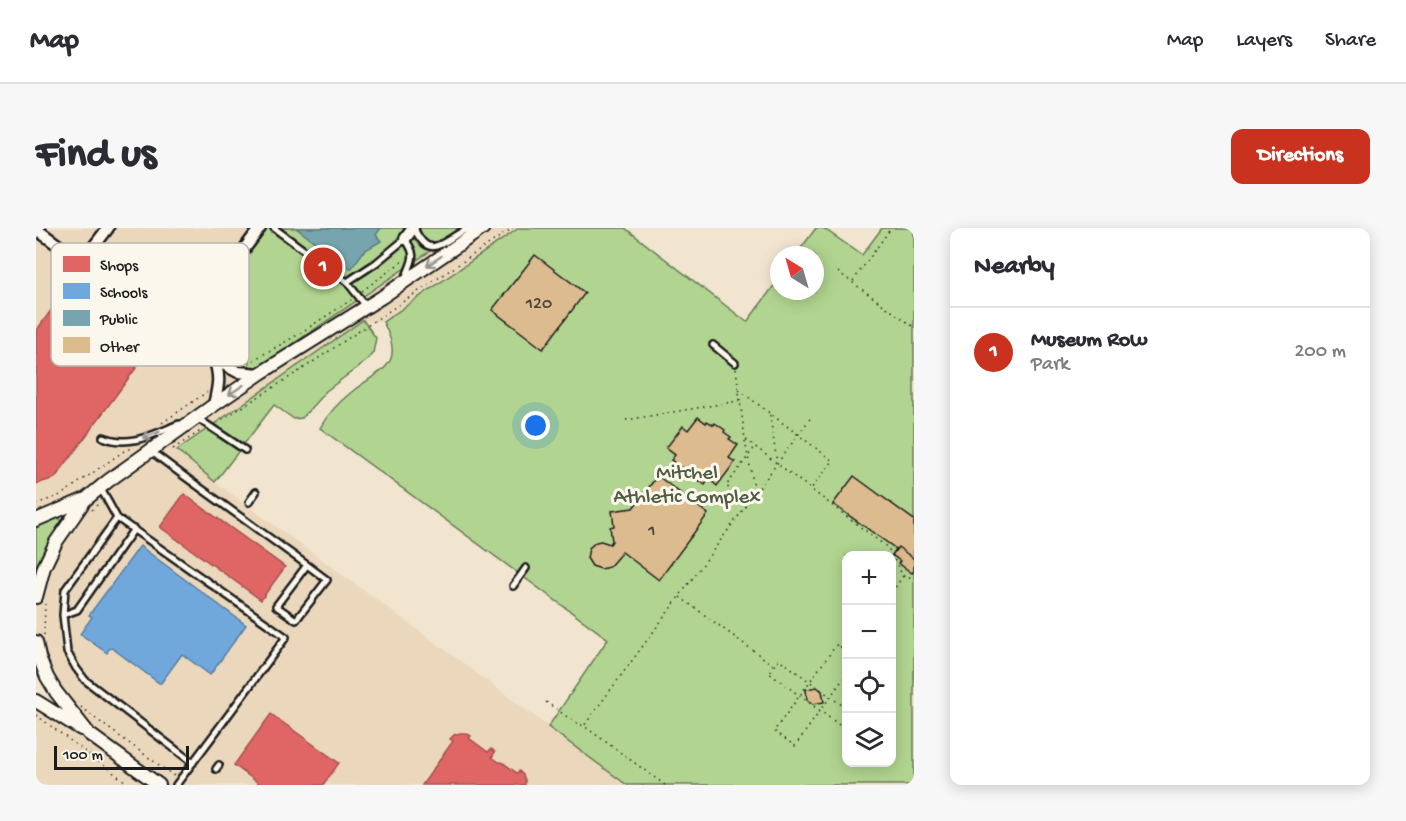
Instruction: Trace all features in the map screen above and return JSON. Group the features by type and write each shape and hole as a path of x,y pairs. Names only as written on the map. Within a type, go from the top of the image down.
{"street":[{"path":"97,243 108,228"},
{"path":"249,243 260,228"},
{"path":"405,239 413,228"},
{"path":"36,229 56,243"},
{"path":"36,520 103,492 155,454 214,405 367,307 480,230"},
{"path":"214,405 219,379 217,366"},
{"path":"227,366 238,372 260,374"},
{"path":"41,597 44,567 56,542 85,500"},
{"path":"41,642 39,657 51,684 89,734"},
{"path":"36,702 89,734 159,785"}],"lane":[{"path":"274,228 347,282 367,307"},
{"path":"413,228 419,240 427,246 434,247 467,229 480,230"},
{"path":"347,282 376,263 405,239 412,248 413,255 404,281"},
{"path":"713,345 735,363"},
{"path":"103,436 116,441 133,441 198,417 245,450"},
{"path":"155,454 307,565 327,580 296,620 276,606 307,565"},
{"path":"103,492 117,518 286,637 178,782"},
{"path":"249,502 256,492"},
{"path":"117,518 65,590 63,615 67,652 85,680 193,763"},
{"path":"63,615 77,610 134,529"},
{"path":"513,586 526,568"}],"path":[{"path":"155,454 210,426 301,370 513,228"},
{"path":"852,282 891,228"},
{"path":"838,272 914,327"},
{"path":"735,363 755,493"},
{"path":"739,390 833,461 811,490"},
{"path":"626,420 740,401"},
{"path":"770,413 777,464"},
{"path":"584,726 812,416"},
{"path":"745,439 888,548 903,576"},
{"path":"748,502 726,486 755,447"},
{"path":"89,513 103,492"},
{"path":"903,576 914,578"},
{"path":"896,585 903,576"},
{"path":"41,597 43,632 41,642"},
{"path":"679,597 774,666"},
{"path":"842,648 837,644 774,731 795,746 842,681"},
{"path":"842,705 779,659 769,673 842,727"},
{"path":"75,701 178,782"},
{"path":"546,702 584,726 664,785"},
{"path":"36,715 130,785"}],"shaded area":[{"path":"36,228 527,228 384,321 362,321 177,450 215,482 627,785 36,785 36,699 87,734 58,699 36,642 36,597 81,503 36,519"}],"green space":[{"path":"268,228 464,228 256,369 233,366 249,366 249,253"},
{"name":"Mitchel Athletic Complex","path":"519,228 625,228 747,322 770,291 770,300 824,300 824,246 803,246 816,228 823,228 862,255 882,228 914,228 914,785 627,785 548,727 608,639 320,428 339,403 388,364 392,357 390,336 383,322"},
{"path":"363,320 376,338 373,353 365,362 326,391 302,418 294,419 274,405 215,482 177,450"},
{"path":"58,515 62,522 43,552 36,576 36,525"}],"building: Shops":[{"path":"51,310 51,366 138,366 55,478 36,484 36,331"},
{"path":"184,494 285,567 261,600 160,527"},
{"path":"271,714 339,763 323,785 261,785 234,765"},
{"path":"460,733 471,736 469,738 488,752 493,750 495,752 492,757 517,773 519,771 523,775 525,785 422,785 453,741 450,739"}],"building: Schools":[{"path":"140,546 246,625 210,675 182,654 159,683 112,648 107,653 80,634 92,617 89,615"}],"building: Public":[{"path":"296,228 381,228 376,235 381,241 364,251 351,269"}],"building: Other":[{"path":"535,255 585,293 543,349 492,310"},
{"path":"698,417 706,423 707,421 714,425 715,423 725,430 724,432 731,437 729,439 738,445 729,458 735,462 717,486 709,479 705,485 671,460 675,455 666,448 683,426 688,430"},
{"path":"854,476 914,520 914,571 912,573 898,563 900,561 896,558 896,549 833,504"},
{"path":"659,477 708,514 659,580 622,552 609,567 601,569 592,566 587,558 589,548 596,542 610,544 612,541 610,527 614,526 612,511 633,508"},
{"path":"898,547 914,559 912,573 898,563 900,561 896,558 895,551"},
{"path":"817,687 822,691 824,702 813,704 807,700 806,689"}],"place":[{"name":"Museum Row","path":"323,267"}]}
